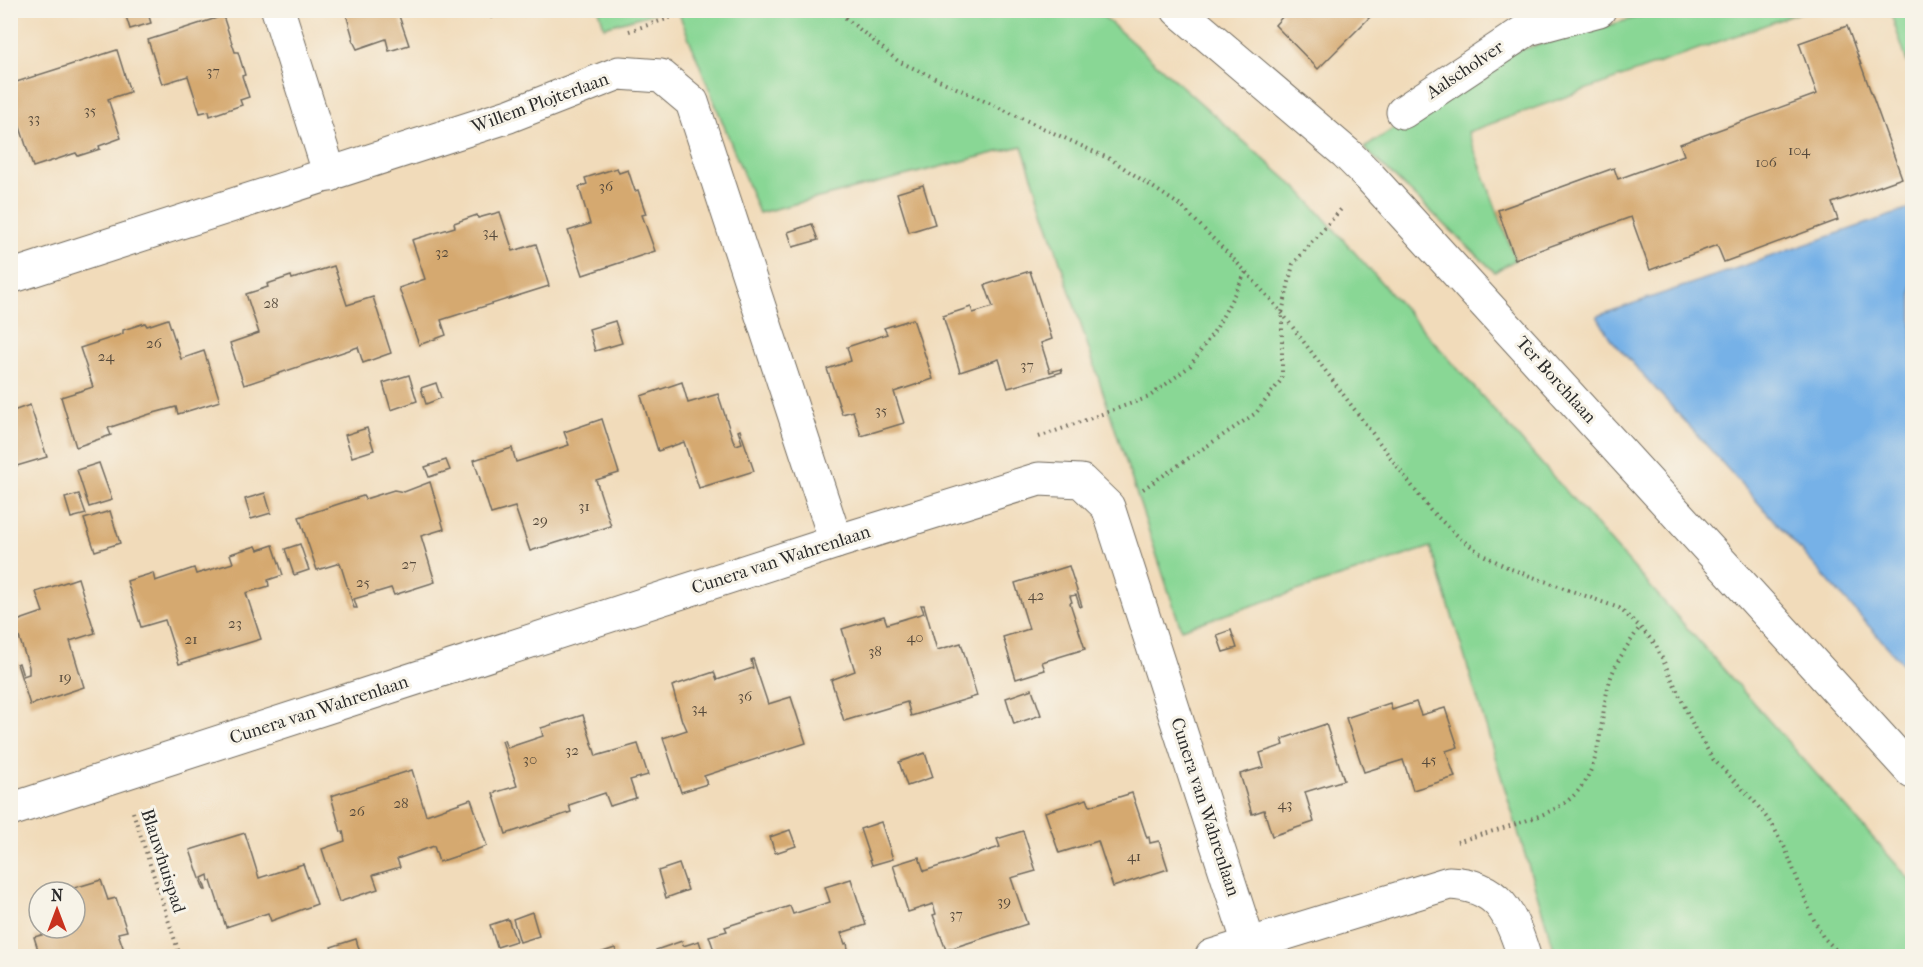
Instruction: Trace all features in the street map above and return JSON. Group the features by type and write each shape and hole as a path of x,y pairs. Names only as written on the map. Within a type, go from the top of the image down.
{"street":[{"path":"278,10 330,174"},
{"name":"Ter Borchlaan","path":"1178,10 1370,176 1912,772"},
{"name":"Aalscholver","path":"1403,112 1533,20 1599,10"},
{"name":"Willem Plojterlaan","path":"10,277 509,116 619,73 661,76 692,102 836,542"},
{"name":"Cunera van Wahrenlaan","path":"10,810 836,542 1039,479 1081,481 1108,507 1249,944"},
{"path":"1212,957 1449,883 1465,884 1484,891 1500,903 1514,924 1524,957"}],"path":[{"path":"836,10 898,61 1112,160 1181,206 1246,272 1282,313 1430,510 1461,539 1483,555 1511,569 1619,608 1640,627 1656,645 1695,729 1713,759 1754,801 1773,826 1785,848 1812,916 1823,937 1842,957"},
{"path":"1108,507 1128,498 1182,464 1256,413 1282,378 1282,313 1293,264 1370,176"},
{"path":"1039,479 1028,441 1149,397 1190,366 1217,327 1246,272"},
{"path":"1448,845 1561,806 1579,790 1590,774 1598,753 1612,674 1623,652 1640,627"},
{"name":"Blauwhuispad","path":"119,775 140,831 180,957"}],"green space":[{"path":"599,10 661,10 661,11 604,27"},
{"path":"678,11 1097,11 1302,193 1912,882 1912,956 1556,956 1431,547 1181,629 1022,146 759,213"},
{"path":"1660,11 1804,11 1468,132 1515,260 1495,272 1364,148 1509,53"},
{"path":"1912,12 1912,49 1907,62 1891,14"}],"water":[{"path":"1912,208 1912,674 1610,338 1597,316"}],"building":[{"path":"124,10 147,10 151,23 130,29"},
{"path":"345,10 397,10 409,45 389,51 386,39 357,49 352,39"},
{"path":"488,10 508,10 509,13 491,18"},
{"path":"1280,10 1366,10 1371,16 1318,69 1275,25 1284,15"},
{"path":"223,16 235,52 238,52 245,75 242,76 249,97 240,100 242,105 210,116 209,111 200,113 188,76 162,84 148,40"},
{"path":"1847,26 1902,178 1832,203 1838,220 1724,262 1717,245 1650,270 1631,217 1515,259 1498,210 1614,168 1618,179 1684,155 1680,144 1817,94 1799,43"},
{"path":"117,50 130,92 108,99 121,138 99,146 100,149 78,156 76,153 33,167 20,127 10,131 10,84"},
{"path":"617,168 619,173 628,170 635,191 638,190 646,214 642,215 655,251 583,275 568,231 590,224 579,187 587,184 585,178"},
{"path":"923,185 935,224 909,232 897,193"},
{"path":"500,212 513,251 536,244 549,286 441,320 446,335 419,345 399,288 425,279 412,240 455,227 454,223 477,215 478,218"},
{"path":"812,224 818,240 793,247 788,232"},
{"path":"334,266 347,305 373,297 391,353 363,363 358,347 244,385 230,343 259,333 246,294 291,276 292,279"},
{"path":"1030,271 1052,339 1041,343 1050,372 1061,369 1062,372 1008,388 999,359 960,372 943,316 971,307 973,313 993,307 985,285"},
{"path":"168,319 181,359 204,351 220,401 178,414 176,407 150,414 108,428 111,435 76,447 61,397 93,387 80,348 123,334 123,330 145,323 147,326"},
{"path":"913,319 933,379 894,392 904,423 861,436 853,411 842,414 827,369 851,361 847,347 887,334 884,328"},
{"path":"615,321 622,343 595,351 589,329"},
{"path":"409,375 417,401 391,410 383,383"},
{"path":"682,382 688,403 718,394 733,440 736,445 742,443 738,431 740,430 754,471 699,488 684,442 658,451 641,396"},
{"path":"436,383 441,398 426,404 421,388"},
{"path":"30,405 47,457 10,468 10,412"},
{"path":"602,419 619,473 596,480 611,526 530,551 515,507 491,514 474,460 512,448 516,462 569,445 564,432"},
{"path":"367,428 374,450 352,457 345,435"},
{"path":"446,460 450,470 429,477 425,467"},
{"path":"99,463 112,500 89,507 77,470"},
{"path":"430,482 444,529 421,536 435,582 394,595 391,588 354,599 357,608 354,608 340,563 317,570 299,517 363,496 365,499 394,490 404,492"},
{"path":"265,493 271,513 251,519 245,499"},
{"path":"79,494 86,514 71,518 65,498"},
{"path":"110,511 120,543 95,551 84,519"},
{"path":"300,544 309,570 294,575 285,549"},
{"path":"273,545 283,575 268,580 269,586 246,593 261,639 179,664 165,620 141,627 127,581 153,573 155,581 194,568 196,574 233,563 230,554 256,546 258,550"},
{"path":"1069,566 1082,606 1080,607 1076,595 1070,596 1072,602 1070,603 1085,649 1042,662 1045,670 1016,679 1003,637 1029,629 1015,583"},
{"path":"78,578 95,633 70,641 84,687 30,705 17,664 19,663 23,676 29,674 29,667 14,622 43,612 36,592"},
{"path":"921,605 924,605 937,650 961,643 977,696 911,716 907,702 844,721 831,680 855,671 842,629 884,616 887,624 924,613"},
{"path":"1231,630 1237,648 1223,652 1217,635"},
{"path":"753,659 768,704 791,697 806,743 704,776 707,784 681,792 663,738 687,730 682,721 672,686 714,672 717,680 753,668 751,660"},
{"path":"1032,689 1041,715 1014,724 1006,698"},
{"path":"1416,702 1421,715 1445,708 1458,747 1446,751 1455,777 1413,790 1403,760 1364,772 1346,718 1390,703 1392,710"},
{"path":"583,715 596,756 638,744 648,775 630,780 636,798 610,806 605,793 569,805 571,812 506,834 493,793 517,786 502,741 504,740 507,748 543,736 541,728"},
{"path":"1326,724 1344,780 1305,792 1314,822 1272,836 1264,810 1252,814 1240,774 1264,767 1260,753 1284,745 1282,739"},
{"path":"925,753 933,777 907,786 899,762"},
{"path":"412,770 426,815 471,799 487,846 439,862 434,846 397,859 400,867 373,875 378,889 339,902 322,849 345,841 331,796"},
{"path":"1132,793 1147,838 1149,837 1150,843 1159,841 1168,869 1113,887 1098,841 1059,853 1045,812 1087,799 1090,806"},
{"path":"881,822 893,859 872,865 860,829"},
{"path":"790,830 796,846 775,853 770,837"},
{"path":"1023,831 1036,871 1011,878 1027,924 946,950 933,915 936,914 933,904 908,912 893,865 919,857 924,871 1000,847 997,839"},
{"path":"245,833 259,878 303,864 317,904 271,921 268,913 226,927 211,881 208,875 202,878 206,890 204,890 190,850"},
{"path":"679,864 688,890 666,898 658,871"},
{"path":"851,879 866,925 841,933 845,944 847,943 849,956 716,956 709,936 727,931 725,927 790,906 793,914 830,902 825,887"},
{"path":"101,880 108,900 116,898 127,931 118,933 126,956 40,956 35,940 87,940 87,884"},
{"path":"532,912 539,936 520,942 513,919"},
{"path":"508,919 516,941 497,947 490,925"},
{"path":"356,939 361,956 334,956 331,947"},
{"path":"682,941 683,946 699,941 704,956 658,956 656,950"},
{"path":"615,948 618,956 591,956"}]}
